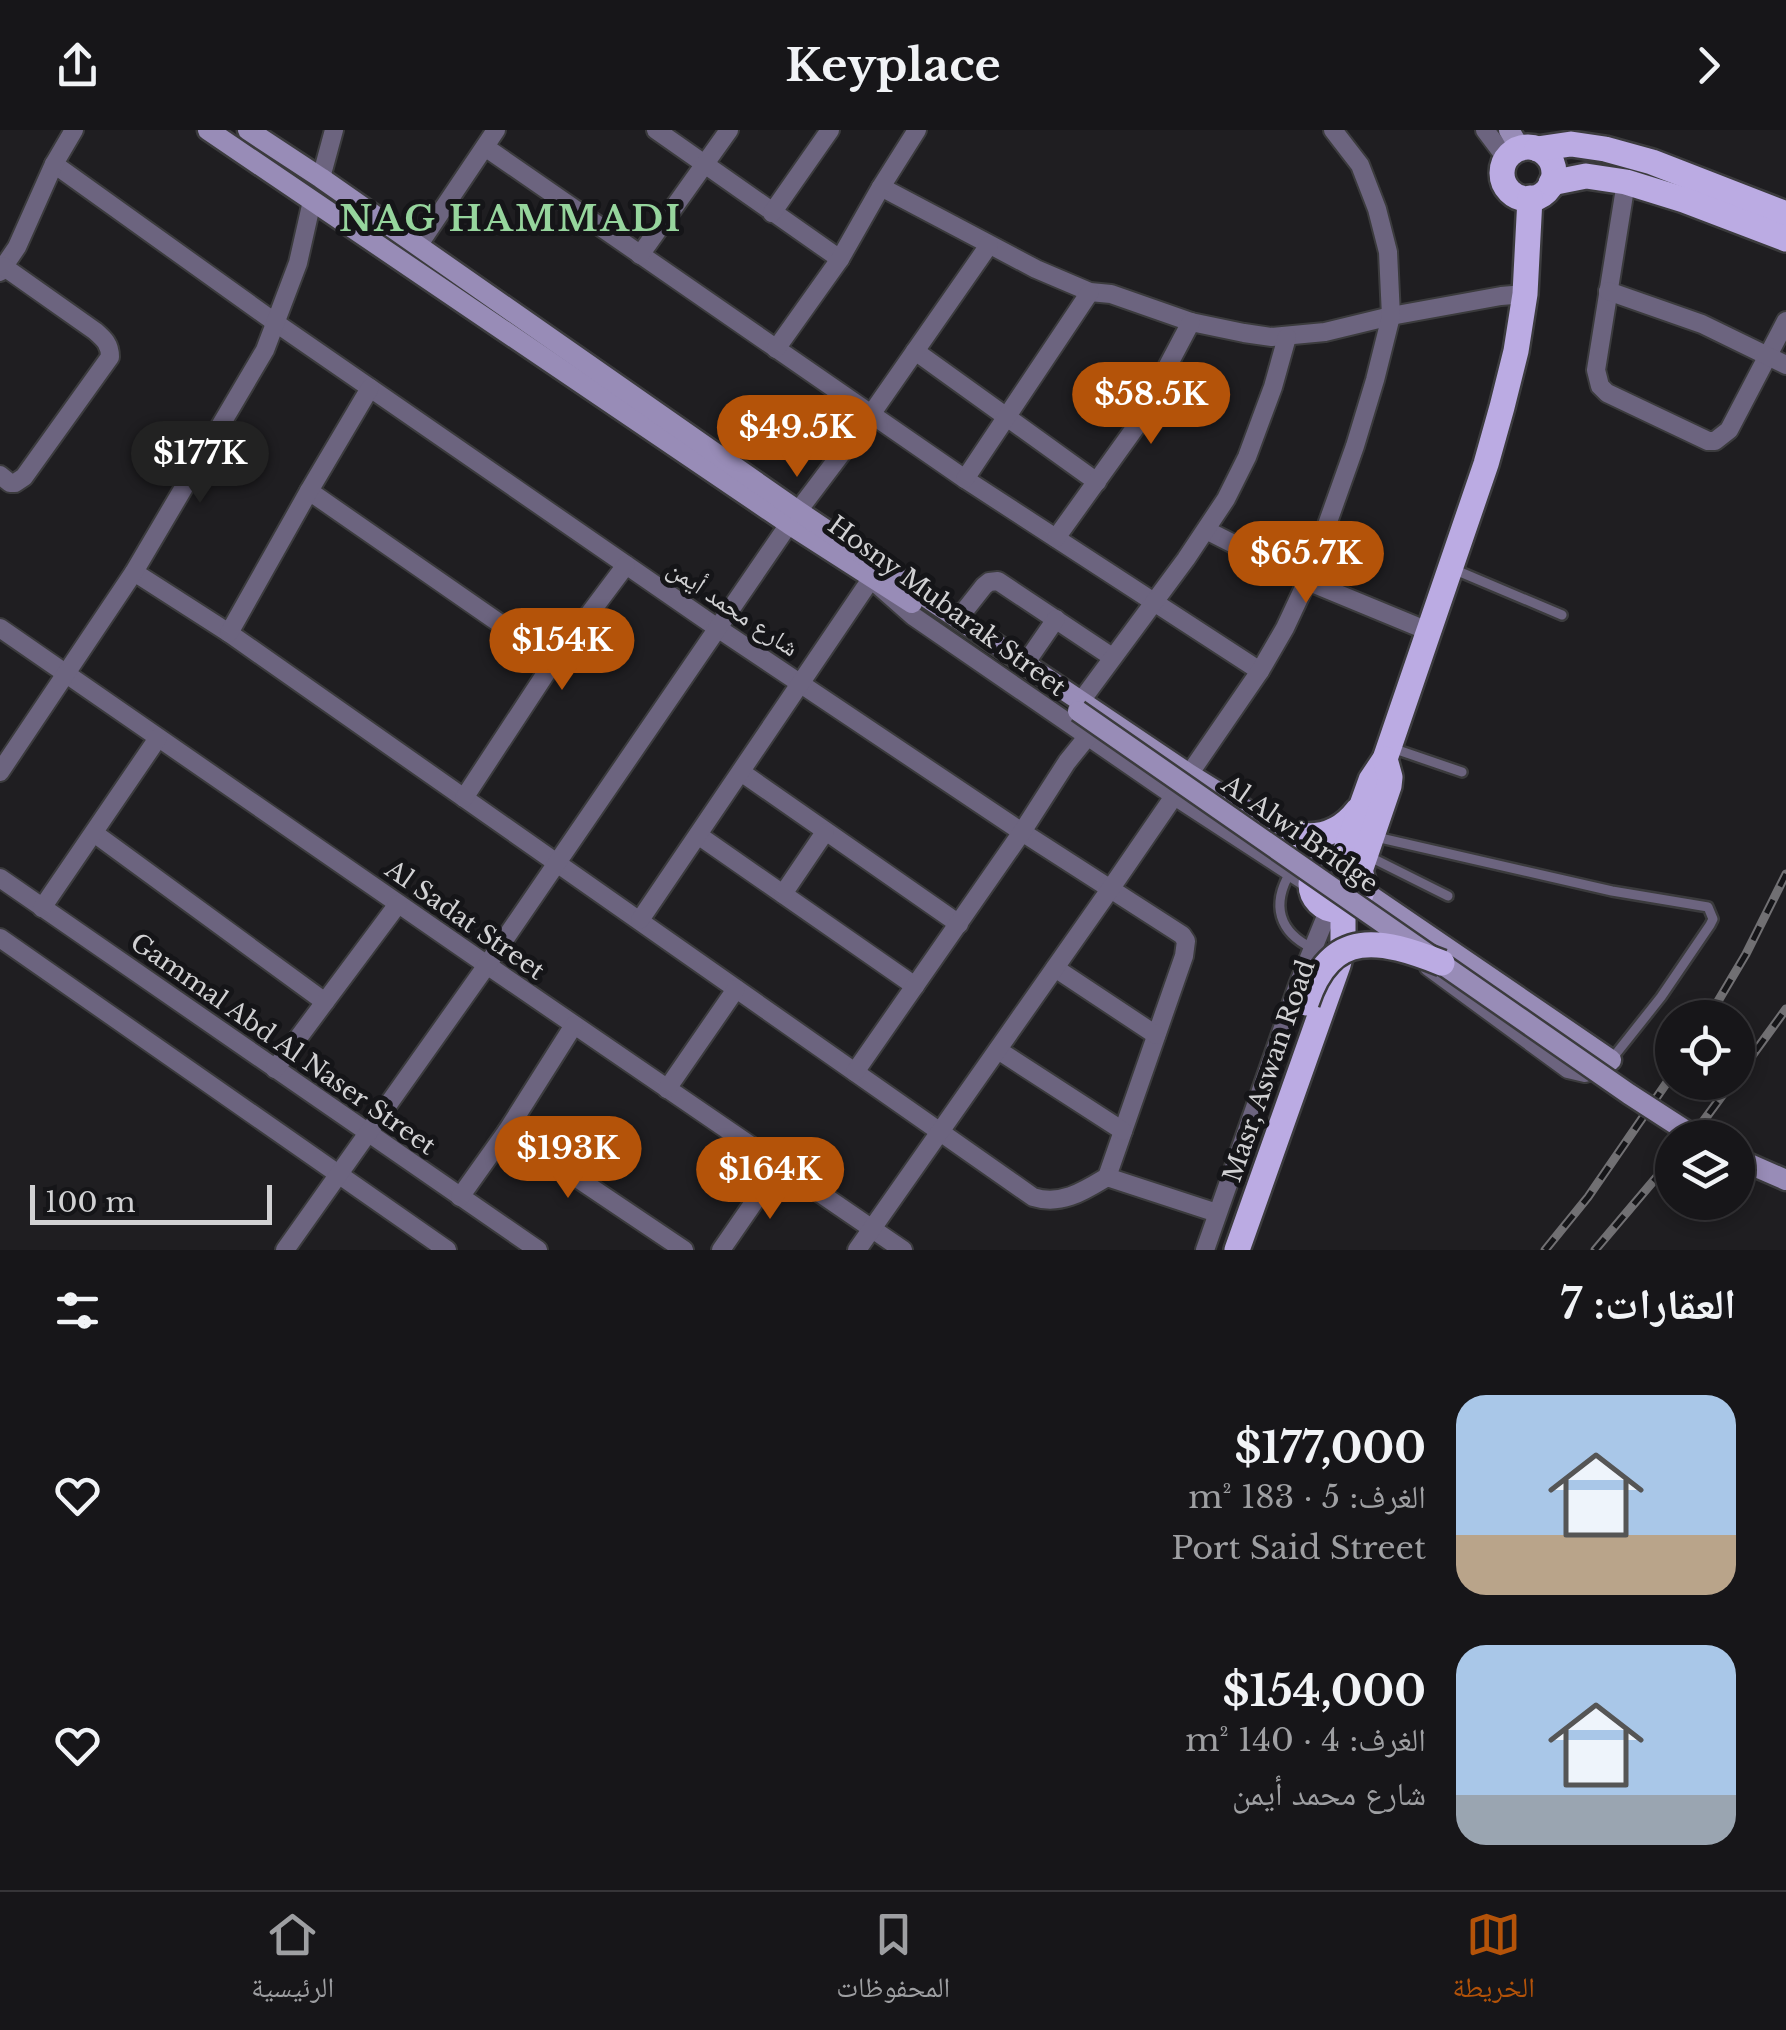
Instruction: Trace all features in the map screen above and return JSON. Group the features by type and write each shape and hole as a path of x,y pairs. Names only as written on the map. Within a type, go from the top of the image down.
{"main road":[{"name":"Hosny Mubarak Street","path":"208,130 793,518 1026,664 1080,706 1342,871 1611,1060"},
{"name":"Hosny Mubarak Street","path":"248,130 418,246 870,578"},
{"path":"1529,161 1571,144 1605,150 1669,168 1786,214"},
{"path":"1529,161 1626,182 1786,240"},
{"path":"1529,161 1589,161 1636,170 1786,227"},
{"name":"Masr, Aswan Road","path":"1237,1250 1338,965 1342,946 1342,871 1363,802 1387,753 1502,407 1524,294 1529,161"},
{"name":"Al Alwi Bridge","path":"870,578 1080,706 1670,1120"},
{"name":"Masr, Aswan Road","path":"1342,871 1389,786 1387,753"},
{"path":"1279,830 1294,836 1327,834 1342,827 1363,802"},
{"path":"1222,1250 1320,972 1344,951 1360,945 1392,945 1442,963"},
{"path":"1755,1166 1786,1180"}],"street":[{"path":"0,475 10,483 24,477 110,357 106,341 95,331 2,269 9,244 74,130"},
{"path":"320,178 334,130"},
{"path":"418,246 496,130"},
{"path":"656,130 840,259"},
{"path":"640,255 729,130"},
{"path":"772,213 830,130"},
{"path":"776,349 840,259 917,130"},
{"path":"857,1250 1260,672 1307,581 1360,430 1392,316 1388,252 1377,209 1360,166 1333,130"},
{"path":"1485,130 1529,161"},
{"path":"485,147 965,479 1260,672"},
{"name":"شارع محمد أيمن","path":"54,164 276,323 716,627 1176,930 1186,941 1184,956 1107,1177"},
{"path":"1626,182 1596,370 1600,386 1708,441 1720,439 1729,430 1786,322"},
{"path":"881,187 1090,292 1110,294 1192,322 1244,333 1287,337 1352,328 1392,316 1524,294"},
{"path":"0,772 134,572 264,350 298,263 312,200"},
{"path":"285,1250 487,966 716,627 989,244"},
{"path":"1608,291 1702,324 1786,365"},
{"path":"965,479 1090,292"},
{"path":"1056,538 1134,428 1192,322"},
{"path":"1080,706 1226,499 1274,387 1287,337"},
{"path":"915,351 1098,482"},
{"path":"230,633 370,388"},
{"path":"309,491 554,660"},
{"path":"1206,530 1307,581 1428,632"},
{"path":"464,798 554,660 626,565"},
{"path":"134,572 230,633 1033,1197 1044,1201 1070,1198 1107,1177 1217,1213"},
{"path":"640,920 870,578"},
{"name":"Hosny Mubarak Street","path":"870,578 914,616 1173,795 1342,871 1568,1069 1585,1073 1611,1060"},
{"path":"958,620 984,586 993,581 1004,584 1112,657"},
{"path":"1026,664 1056,619"},
{"name":"Al Sadat Street","path":"0,628 902,1250"},
{"path":"855,1072 1022,832 1066,762 1088,736"},
{"path":"42,908 158,738"},
{"path":"741,772 959,924"},
{"path":"94,832 325,1002"},
{"path":"783,894 825,832"},
{"path":"698,835 915,986"},
{"path":"1205,1250 1342,871"},
{"name":"Gammal Abd Al Naser Street","path":"0,878 538,1250"},
{"path":"275,1069 398,904"},
{"path":"0,938 435,1247"},
{"path":"1055,968 1156,1035"},
{"path":"667,1089 736,989"},
{"path":"460,1197 574,1025"},
{"path":"998,1050 1123,1131"},
{"path":"507,1131 684,1250"},
{"path":"721,1250 779,1166"}],"lane":[{"path":"1451,568 1562,615"},
{"path":"1387,753 1462,772"},
{"path":"1342,871 1448,896"},
{"path":"1312,948 1298,941 1281,916 1282,885 1342,871 1612,891 1708,907 1713,919 1710,925 1662,997 1611,1060"}],"railway":[{"path":"1719,1000 1786,874"},
{"path":"1755,1052 1786,1009"},
{"path":"1545,1250 1588,1197 1655,1100"},
{"path":"1704,1120 1719,1100"},
{"path":"1595,1250 1655,1179"}],"district":[{"name":"NAG HAMMADI","path":"511,218"}]}
